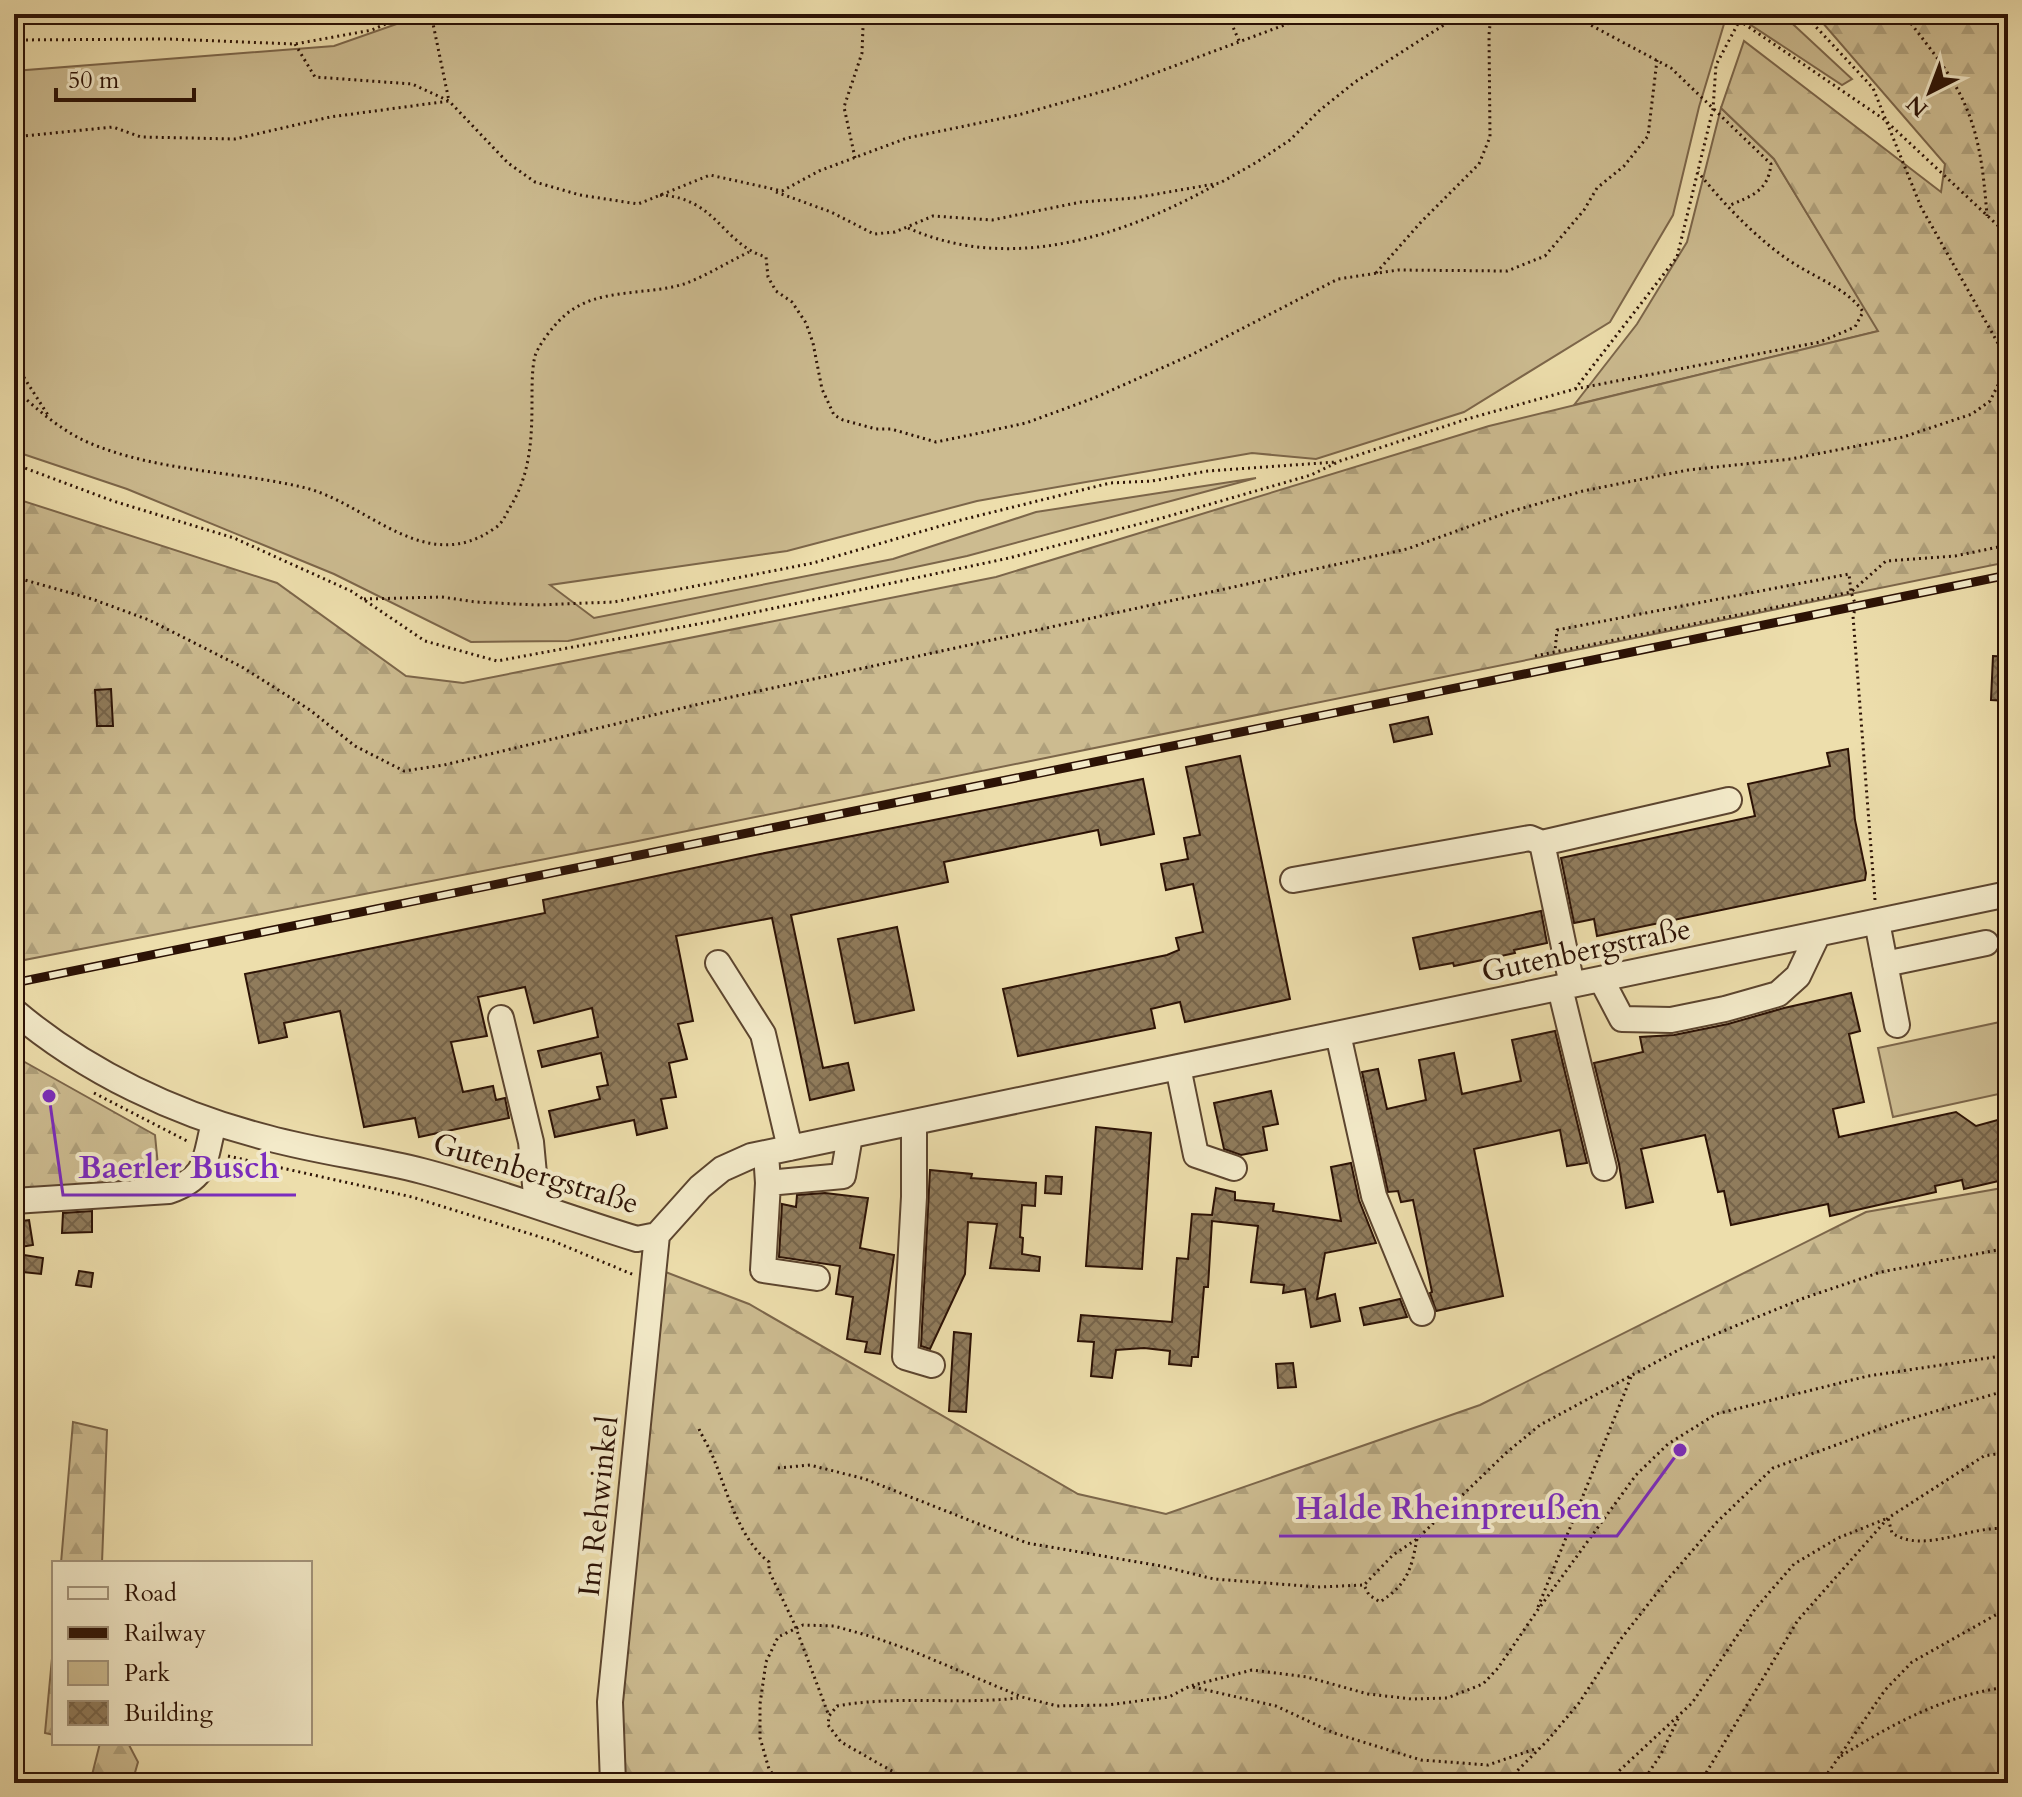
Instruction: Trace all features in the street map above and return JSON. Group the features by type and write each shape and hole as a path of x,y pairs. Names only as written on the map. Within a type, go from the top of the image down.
{"street":[{"path":"1293,880 1532,838 1542,843 1729,800"},
{"path":"1542,843 1566,987 1604,1168"},
{"name":"Gutenbergstraße","path":"14,1011 78,1056 128,1086 214,1123 270,1139 422,1171 637,1239 657,1235 700,1187 722,1169 766,1153 2008,894"},
{"path":"1877,922 1897,1025"},
{"path":"1601,979 1622,1019 1671,1020 1712,1012 1778,994 1798,976 1818,934"},
{"path":"1885,964 1986,943"},
{"path":"718,963 763,1034 790,1148"},
{"path":"501,1018 531,1142 537,1206"},
{"path":"1338,1034 1374,1196 1422,1313"},
{"path":"1178,1067 1196,1155 1234,1168"},
{"path":"914,1122 914,1197 905,1357 932,1365"},
{"path":"14,1201 169,1191 189,1184 201,1171 214,1123"},
{"path":"768,1183 843,1176 850,1136"},
{"path":"766,1153 768,1183 763,1270 817,1278"},
{"name":"Im Rehwinkel","path":"613,1783 610,1702 657,1235"}],"path":[{"path":"14,40 167,39 295,44 372,30 408,14"},
{"path":"431,14 449,101"},
{"path":"855,158 844,107 862,53 860,14"},
{"path":"1223,14 1229,18 1240,43"},
{"path":"295,44 315,77 412,84 449,101 508,163 535,182 580,195 638,204 710,175 782,191 819,171 907,138 1018,115 1115,88 1314,14"},
{"path":"906,227 972,246 1002,249 1072,243 1133,223 1186,201 1257,162 1290,140 1320,110 1355,82 1461,14"},
{"path":"1376,273 1479,164 1490,137 1491,14"},
{"path":"1570,14 1671,68 1771,164 1770,178 1757,193 1728,206"},
{"path":"1722,14 1740,21 1885,120 2008,235"},
{"path":"1575,389 1677,257 1713,109 1716,65 1743,14"},
{"path":"14,577 92,599 149,620 242,667 310,710 355,746 404,771 444,765 695,705 1407,549 1509,512 1583,491 1688,470 1791,459 1903,437 1972,414 1990,401 2008,363 1921,207 1873,88 1804,14"},
{"path":"1904,14 1945,70 1966,107 1983,163 1987,216"},
{"path":"660,195 680,196 699,205 749,252 766,257 768,277 776,291 792,302 806,323 822,389 834,415 876,429 891,429 936,442 1026,423 1094,398 1191,355 1338,279 1398,270 1507,271 1545,256 1584,210 1597,188 1624,166 1648,136 1657,60"},
{"path":"14,137 113,127 141,137 235,139 330,117 449,101"},
{"path":"14,464 113,501 234,538 351,591 425,641 497,661 709,622 1009,558 1296,479 1340,461 1467,419 1575,389 1820,342 1855,327 1863,312 1855,299 1785,258 1728,206 1698,172"},
{"path":"762,187 831,212 874,234 895,232 933,216 992,220 1068,204 1134,198 1220,183"},
{"path":"14,388 89,443 129,457 308,489 350,507 393,532 448,545 473,542 499,526 519,493 532,450 535,355 561,318 578,304 684,284 749,252"},
{"path":"14,362 51,418"},
{"path":"363,599 442,597 536,605 614,602 813,563 961,520 1110,483 1152,481 1208,471 1340,461"},
{"path":"1535,656 1851,592 1886,561 1955,556 2008,545"},
{"path":"1555,651 1557,630 1849,574 1856,606 1853,616 1877,922"},
{"path":"778,1468 810,1465 865,1479 1027,1543 1161,1566 1214,1579 1318,1587 1364,1585 1393,1555 1417,1539 1506,1453 1540,1425 1684,1347 1804,1298 1881,1272 2008,1248"},
{"path":"779,1783 769,1769 760,1738 760,1704 766,1662 778,1637 803,1625 834,1626 873,1637 1022,1697 1057,1706 1107,1705 1169,1697 1190,1686 1252,1670 1307,1677 1368,1694 1412,1699 1447,1698 1483,1684 1498,1668 1636,1475 1668,1444 1716,1414 1868,1376 2008,1355"},
{"path":"1537,1611 1570,1522 1631,1377"},
{"path":"1498,1783 1508,1780 1579,1703 1620,1640 1668,1579 1717,1522 1773,1468 1899,1422 2008,1390"},
{"path":"699,1429 745,1531 756,1550 769,1562 769,1571 829,1716 828,1725 841,1742 913,1783"},
{"path":"1606,1783 1692,1703 1755,1609 1794,1564 1838,1538 1888,1518 1984,1456 2008,1452"},
{"path":"1888,1518 1892,1533 1905,1541 2008,1527"},
{"path":"1700,1783 1798,1620 1888,1518"},
{"path":"1364,1585 1369,1595 1380,1602 1400,1589 1412,1566 1417,1539"},
{"path":"1821,1783 1885,1690 1912,1662 2008,1608"},
{"path":"1190,1686 1276,1706 1334,1733 1421,1760 1488,1765 1540,1747"},
{"path":"1838,1758 1900,1722 1985,1690 2008,1687"},
{"path":"829,1716 837,1706 865,1701 919,1699 980,1702 1022,1697"},
{"path":"1642,1783 1661,1754 1681,1713"}],"green space":[{"path":"14,14 303,14 270,22 14,19"},
{"path":"425,14 1727,14 1699,107 1673,215 1610,322 1464,412 1316,459 1252,453 977,501 787,551 550,585 594,618 893,559 1036,512 1256,478 967,556 568,641 471,642 334,574 127,489 14,451 14,71 334,46"},
{"path":"1734,14 1782,14 1852,79 1842,85"},
{"path":"1815,14 2001,14 2008,23 2008,562 633,842 14,962 14,498 277,583 406,676 463,683 996,577 1489,426 1878,331 1774,159 1721,108 1744,41 1941,192 1945,164"},
{"path":"1721,108 1774,159 1879,331 1574,405 1637,324 1687,242"},
{"path":"2000,1022 2008,1058 2008,1092 1893,1117 1878,1048"},
{"path":"14,1056 155,1135 160,1187 14,1198"},
{"path":"2008,1187 2008,1783 620,1783 620,1707 663,1271 749,1304 1078,1494 1166,1514 1480,1405 1866,1212"},
{"path":"73,1422 107,1430 102,1561 61,1561"},
{"path":"52,1658 52,1735 45,1733"},
{"path":"100,1745 129,1745 138,1762 132,1783 90,1783"}],"building":[{"path":"1993,656 2008,657 2008,701 1991,700"},
{"path":"111,689 113,726 97,726 95,690"},
{"path":"1428,717 1432,734 1394,742 1390,725"},
{"path":"1848,749 1865,880 1597,936 1594,919 1574,923 1561,858 1755,816 1748,784 1830,766 1827,753"},
{"path":"1240,756 1290,999 1185,1022 1180,1002 1151,1009 1155,1028 1018,1056 1003,989 1167,955 1179,950 1176,938 1203,932 1193,884 1166,890 1161,864 1188,859 1184,838 1200,835 1186,767"},
{"path":"1143,779 1154,834 1101,845 1098,830 944,862 948,882 791,915 823,1068 848,1063 854,1090 810,1100 772,918 676,936 693,1021 678,1024 687,1059 669,1063 676,1097 661,1099 667,1128 637,1135 634,1120 555,1137 549,1111 600,1099 597,1087 608,1085 601,1053 542,1067 538,1051 598,1037 592,1008 534,1023 525,987 478,997 487,1036 451,1042 463,1092 493,1086 496,1100 505,1098 509,1118 419,1137 415,1118 364,1127 340,1011 284,1023 287,1037 259,1043 245,974 545,913 543,900"},
{"path":"1541,911 1547,943 1454,966 1453,963 1420,969 1413,938"},
{"path":"897,927 914,1010 855,1023 838,939"},
{"path":"1851,993 1860,1031 1849,1034 1864,1102 1833,1109 1839,1137 1956,1112 1976,1126 2005,1118 2008,1162 2000,1164 2003,1180 1964,1189 1962,1180 1935,1186 1936,1192 1830,1216 1828,1204 1731,1225 1724,1191 1718,1192 1705,1135 1641,1149 1653,1202 1626,1208 1619,1164 1594,1063 1643,1052 1640,1037 1674,1035 1728,1024"},
{"path":"1555,1031 1587,1163 1567,1166 1560,1130 1474,1149 1503,1296 1436,1311 1413,1200 1401,1202 1398,1191 1388,1192 1362,1072 1378,1069 1387,1109 1426,1100 1419,1060 1454,1053 1462,1094 1521,1081 1512,1040"},
{"path":"1271,1091 1278,1124 1263,1127 1267,1150 1241,1155 1224,1149 1214,1103"},
{"path":"1096,1127 1151,1133 1142,1269 1086,1266"},
{"path":"1351,1163 1359,1200 1376,1243 1325,1253 1317,1299 1335,1294 1340,1321 1311,1327 1305,1289 1283,1293 1284,1285 1251,1282 1258,1226 1212,1221 1208,1287 1204,1287 1198,1357 1192,1357 1191,1366 1169,1364 1170,1351 1144,1348 1116,1350 1112,1378 1091,1376 1094,1342 1078,1341 1081,1315 1172,1322 1177,1258 1188,1259 1192,1214 1212,1215 1216,1188 1235,1192 1235,1200 1274,1204 1273,1211 1341,1221 1331,1167"},
{"path":"930,1170 972,1174 971,1178 1036,1183 1035,1206 1022,1205 1020,1237 1023,1238 1022,1254 1040,1257 1039,1271 990,1268 997,1224 968,1222 965,1274 930,1349 921,1346"},
{"path":"1046,1176 1062,1177 1061,1194 1045,1193"},
{"path":"825,1193 868,1198 860,1248 894,1255 880,1354 865,1352 867,1342 847,1339 853,1297 836,1294 840,1266 779,1257 782,1204 796,1207 797,1195"},
{"path":"92,1211 92,1232 62,1233 63,1213"},
{"path":"29,1220 33,1245 14,1248 14,1222"},
{"path":"24,1255 43,1258 41,1274 23,1272"},
{"path":"79,1271 93,1273 91,1287 76,1285"},
{"path":"1400,1299 1407,1317 1364,1325 1360,1308"},
{"path":"954,1332 971,1334 966,1412 949,1411"},
{"path":"1293,1363 1296,1387 1278,1388 1276,1364"}],"railway":[{"path":"14,983 2008,575"}],"place":[{"name":"Baerler Busch","path":"49,1096"},
{"name":"Halde Rheinpreußen","path":"1680,1450"}]}
